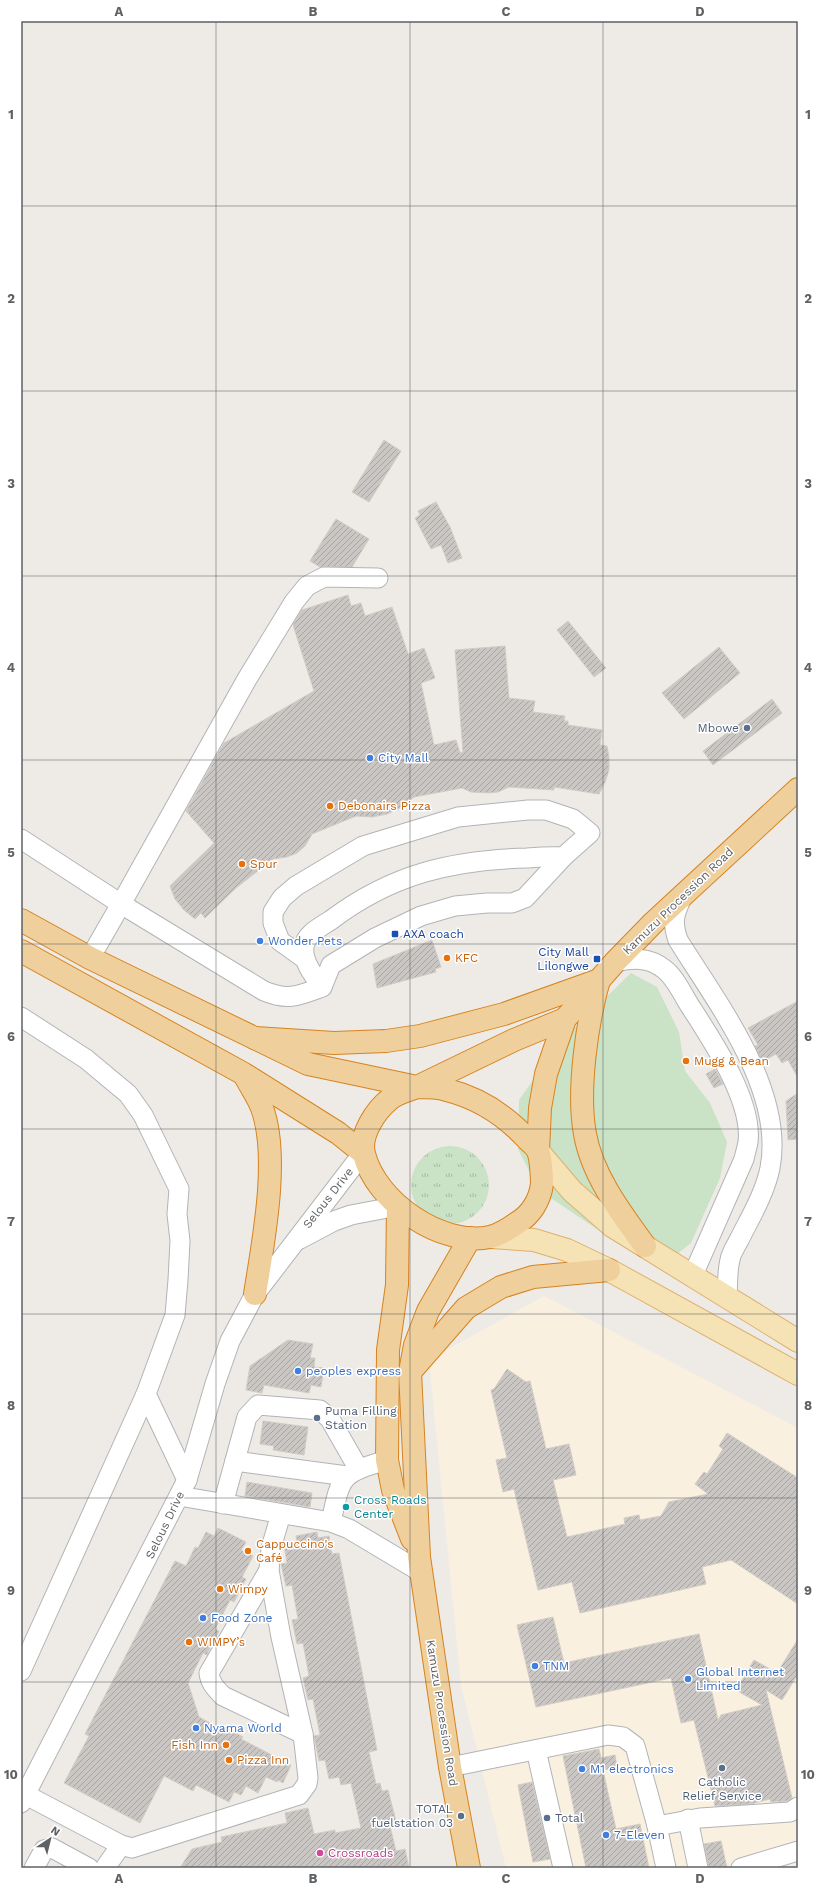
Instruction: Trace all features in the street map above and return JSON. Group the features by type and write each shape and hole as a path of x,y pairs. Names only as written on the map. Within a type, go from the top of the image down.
{"highway":[{"name":"Kamuzu Procession Road","path":"564,1019 615,962 683,895 798,789"},
{"path":"21,920 90,958 308,1064 417,1086 447,1090 477,1101 504,1116 538,1151"},
{"path":"21,951 244,1074 338,1133 363,1153 374,1177 384,1192 398,1206 419,1222 438,1230 480,1237 518,1223 533,1208 540,1194 542,1179 538,1151 540,1108 546,1074 564,1019"},
{"path":"255,1038 334,1043 386,1041 420,1036 504,1014 599,980"},
{"path":"599,980 588,1028 583,1100 585,1134 596,1168 613,1202 645,1246"},
{"path":"363,1153 366,1134 374,1115 391,1098 514,1040 564,1019"},
{"path":"244,1074 262,1108 269,1141 269,1178 265,1228 255,1294"},
{"path":"398,1206 397,1285 388,1350 387,1460 393,1490 420,1564"},
{"path":"420,1564 410,1372 415,1345 428,1311 480,1237"},
{"path":"410,1372 466,1308 501,1287 533,1277 609,1270"},
{"name":"Kamuzu Procession Road","path":"420,1564 450,1767 469,1868"}],"main road":[{"path":"538,1151 572,1191 589,1208 612,1226 798,1341"},
{"path":"480,1237 541,1242 568,1250 609,1270 798,1374"}],"street":[{"path":"90,958 247,679 294,602 307,586 324,577 378,578"},
{"path":"21,839 121,904 264,991 278,997 298,996 322,988 332,965 375,938 420,916 455,906 487,903 512,903 525,898 563,857 590,833 573,819 546,810 458,817 363,846 296,886 282,898 273,912 273,923 280,941 304,959 322,988"},
{"path":"304,959 304,946 308,936 338,914 367,897 413,874 447,865 492,859 563,857"},
{"path":"683,895 674,916 674,928 678,940 727,1018 760,1082 769,1112 772,1143 770,1168 762,1190 730,1259 727,1296"},
{"path":"615,962 631,959 648,960 665,969 697,1017 729,1071 743,1104 748,1141 744,1159 732,1191 693,1275"},
{"path":"21,1017 86,1059 128,1094 143,1115 179,1189 177,1214 180,1241 175,1315 146,1394 21,1671"},
{"name":"Selous Drive","path":"23,1799 156,1544 183,1488 230,1341 255,1294 363,1153"},
{"name":"Selous Drive","path":"293,1243 334,1221 351,1215 398,1206"},
{"path":"146,1394 183,1488 224,1504 331,1522 349,1529 420,1564"},
{"path":"224,1504 248,1417 258,1406 320,1410 330,1419 353,1472"},
{"path":"235,1461 353,1472 387,1460"},
{"path":"331,1522 339,1487 353,1472"},
{"path":"23,1799 132,1848 300,1795 307,1784 308,1778 303,1734 281,1637 269,1570 271,1548 281,1514"},
{"path":"269,1570 209,1673 210,1679 214,1687 223,1696 303,1734"},
{"path":"450,1767 608,1735 623,1737 635,1746 657,1826 666,1868"},
{"path":"536,1750 563,1868"},
{"path":"657,1826 688,1819 790,1812 798,1807"},
{"path":"688,1819 698,1868"},
{"path":"105,1868 121,1844"},
{"path":"34,1868 44,1850 52,1848 86,1867"},
{"path":"741,1868 798,1851"}],"shaded area":[{"path":"544,1296 798,1428 798,1868 506,1868 461,1685 429,1360"}],"green space":[{"path":"631,973 657,987 679,1032 685,1071 710,1103 727,1142 720,1178 691,1243 663,1265 616,1242 539,1190 518,1149 519,1100 561,1041"},
{"path":"442,1146 458,1146 472,1152 483,1163 489,1177 489,1193 483,1207 472,1218 458,1224 442,1224 428,1218 417,1207 411,1193 411,1177 417,1163 428,1152"}],"building":[{"path":"384,440 401,451 369,502 352,492"},
{"path":"436,502 450,527 462,558 448,563 441,545 431,549 415,518 420,515 418,511"},
{"path":"336,519 369,539 352,567 320,567 310,561"},
{"name":"City Mall","path":"348,595 351,606 361,603 365,616 392,607 408,654 424,648 435,678 421,683 434,745 456,740 460,753 463,752 455,650 505,646 509,698 535,701 533,712 565,716 564,721 568,721 568,725 602,730 600,745 607,746 609,757 609,770 605,782 599,794 554,787 554,790 509,787 498,792 489,793 471,792 462,788 414,797 402,807 387,814 372,817 356,816 312,834 305,846 297,853 287,857 273,859 236,888 205,918 201,913 195,919 184,910 175,899 170,886 214,843 186,811 224,743 314,691 293,625 302,610"},
{"path":"568,621 606,668 594,677 557,630"},
{"path":"719,647 740,673 684,719 662,693"},
{"path":"772,699 782,713 713,765 703,751"},
{"path":"432,940 441,967 435,969 436,972 377,988 373,964"},
{"path":"798,1001 798,1078 788,1060 782,1063 776,1054 762,1062 755,1046 758,1045 748,1028"},
{"path":"715,1069 723,1084 714,1088 706,1074"},
{"path":"798,1093 798,1139 788,1140 786,1101"},
{"path":"288,1340 313,1344 310,1358 315,1358 314,1367 324,1368 321,1387 311,1385 309,1393 264,1385 262,1393 246,1390 250,1366"},
{"path":"507,1369 526,1382 530,1381 546,1449 569,1444 576,1475 553,1480 567,1537 625,1524 624,1518 639,1515 640,1520 661,1516 669,1502 708,1494 695,1484 704,1472 707,1474 723,1449 719,1446 727,1433 798,1478 798,1604 731,1560 702,1567 706,1584 580,1613 572,1582 538,1590 514,1489 503,1492 496,1460 507,1458 491,1390 494,1389"},
{"path":"263,1421 308,1427 304,1455 273,1450 274,1446 260,1444"},
{"path":"247,1482 312,1493 310,1507 245,1496"},
{"path":"218,1528 246,1542 241,1550 253,1556 242,1577 246,1579 234,1602 230,1600 215,1629 219,1631 207,1655 203,1653 188,1683 199,1717 219,1728 221,1725 243,1737 241,1739 291,1765 283,1783 266,1777 258,1793 246,1786 241,1795 234,1792 229,1802 196,1785 193,1791 164,1776 140,1823 64,1783 89,1736 85,1734 175,1561 186,1566 195,1547 198,1548 206,1532 214,1536"},
{"path":"317,1532 318,1538 329,1536 332,1554 339,1553 377,1750 369,1752 376,1784 380,1783 382,1791 388,1790 397,1825 390,1826 396,1851 405,1849 409,1868 180,1868 192,1849 222,1842 221,1837 287,1823 285,1813 308,1808 314,1834 335,1830 335,1833 361,1828 351,1783 341,1785 339,1777 329,1779 325,1760 319,1761 314,1736 320,1735 313,1699 308,1700 303,1678 309,1676 303,1643 297,1644 292,1620 298,1619 292,1585 286,1586 281,1564 287,1563 284,1544 297,1542 296,1536"},
{"path":"553,1617 564,1663 699,1634 718,1720 721,1715 762,1705 736,1690 754,1660 777,1673 798,1639 798,1674 782,1700 766,1690 792,1798 787,1801 771,1802 770,1799 751,1804 715,1806 694,1720 681,1723 671,1678 536,1707 517,1625"},
{"path":"599,1749 601,1758 615,1755 617,1767 603,1770 616,1829 640,1824 649,1868 586,1868 563,1756"},
{"path":"532,1782 550,1859 533,1862 518,1785"},
{"path":"721,1841 727,1868 709,1868 704,1844"}],"place":[{"name":"Mbowe","path":"747,728"},
{"name":"City Mall","path":"370,758"},
{"name":"Debonairs Pizza","path":"330,806"},
{"name":"Spur","path":"242,864"},
{"name":"AXA coach","path":"395,934"},
{"name":"Wonder Pets","path":"260,941"},
{"name":"KFC","path":"447,958"},
{"name":"City Mall Lilongwe","path":"597,959"},
{"name":"Mugg & Bean","path":"686,1061"},
{"name":"peoples express","path":"298,1371"},
{"name":"Puma Filling Station","path":"317,1418"},
{"name":"Cross Roads Center","path":"346,1507"},
{"name":"Cappuccino's Café","path":"248,1551"},
{"name":"Wimpy","path":"220,1589"},
{"name":"Food Zone","path":"203,1618"},
{"name":"WIMPY’s","path":"189,1642"},
{"name":"TNM","path":"535,1666"},
{"name":"Global Internet Limited","path":"688,1679"},
{"name":"Nyama World","path":"196,1728"},
{"name":"Fish Inn","path":"226,1745"},
{"name":"Pizza Inn","path":"229,1760"},
{"name":"Catholic Relief Service","path":"722,1768"},
{"name":"M1 electronics","path":"582,1769"},
{"name":"TOTAL fuelstation 03","path":"461,1816"},
{"name":"Total","path":"547,1818"},
{"name":"7-Eleven","path":"606,1835"},
{"name":"Crossroads","path":"320,1853"}]}
